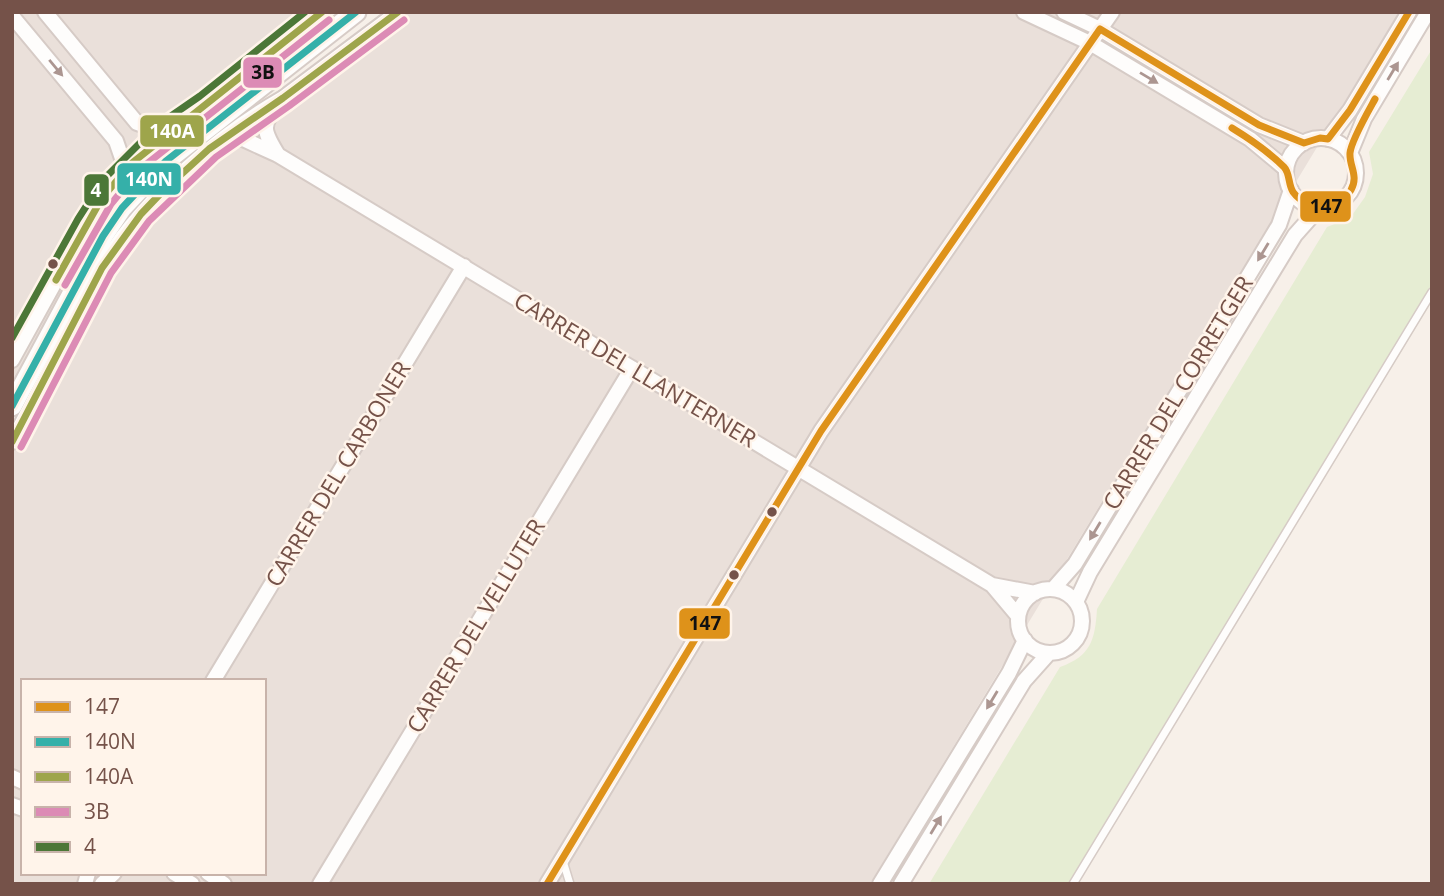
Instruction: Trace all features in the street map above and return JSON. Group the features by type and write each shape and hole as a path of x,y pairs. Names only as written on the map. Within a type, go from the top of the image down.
{"street":[{"path":"45,12 137,123 165,133"},
{"path":"12,360 87,224 111,187 126,170 165,133 322,12"},
{"path":"12,406 103,236 122,208 166,161 356,12"},
{"path":"12,442 107,260 135,222 176,178 225,138 283,99 398,12"},
{"path":"1024,12 1090,43 1250,139 1286,169"},
{"path":"1064,12 1100,29 1259,125 1304,142"},
{"path":"547,884 821,431 1112,12"},
{"path":"1328,139 1350,110 1409,12"},
{"path":"1349,153 1364,118 1428,12"},
{"path":"12,16 116,141 126,170"},
{"path":"278,155 266,135 267,118 283,99"},
{"name":"CARRER DEL LLANTERNER","path":"225,138 243,139 278,155 464,266 992,585 1018,616"},
{"path":"1328,139 1344,146 1354,163 1356,174 1350,193 1335,205 1319,208 1298,199 1291,190 1286,169 1289,158 1304,142 1328,139"},
{"name":"CARRER DEL CORRETGER","path":"1053,589 1075,564 1279,225 1291,190"},
{"name":"CARRER DEL CORRETGER","path":"1076,602 1090,572 1295,235 1319,208"},
{"name":"CARRER DEL CARBONER","path":"214,679 464,266"},
{"name":"CARRER DEL VELLUTER","path":"320,884 632,368"},
{"name":"CARRER DEL LLANTERNER","path":"992,585 1035,593"},
{"path":"1053,589 1062,591 1076,602 1082,621 1076,640 1068,648 1049,653 1040,651 1025,640 1018,625 1018,616 1027,598 1035,593 1053,589"},
{"path":"880,884 1009,673 1025,640"},
{"path":"901,884 1024,681 1049,653"}],"lane":[{"path":"1073,884 1432,292"},
{"path":"562,858 570,884"}],"shaded area":[{"path":"12,12 331,12 171,142 105,211 12,383"},
{"path":"383,12 1399,12 870,884 12,884 12,433 103,254 179,170"}],"green space":[{"path":"1432,49 1432,301 1078,884 929,884 1060,667 1079,658 1089,646 1095,630 1097,609 1327,227 1350,218 1365,197 1373,174 1369,152"}],"transit line":[{"name":"4","path":"12,338 78,219 103,180 158,125 200,96 305,12"},
{"name":"140A","path":"56,280 102,198 132,163 322,12"},
{"name":"140N","path":"12,406 103,236 122,208 166,161 356,12"},
{"name":"140A","path":"12,442 102,268 141,214 209,149 283,98 398,12"},
{"name":"147","path":"547,884 821,431 1100,29 1259,125 1304,143 1320,138 1328,139 1350,110 1409,12"},
{"name":"3B","path":"65,285 111,204 139,170 329,20"},
{"name":"3B","path":"21,447 111,273 149,221 216,157 404,20"},
{"name":"147","path":"1232,128 1284,167 1291,189 1299,198 1314,206 1331,206 1339,203 1351,190 1354,176 1351,148 1375,99"}]}
